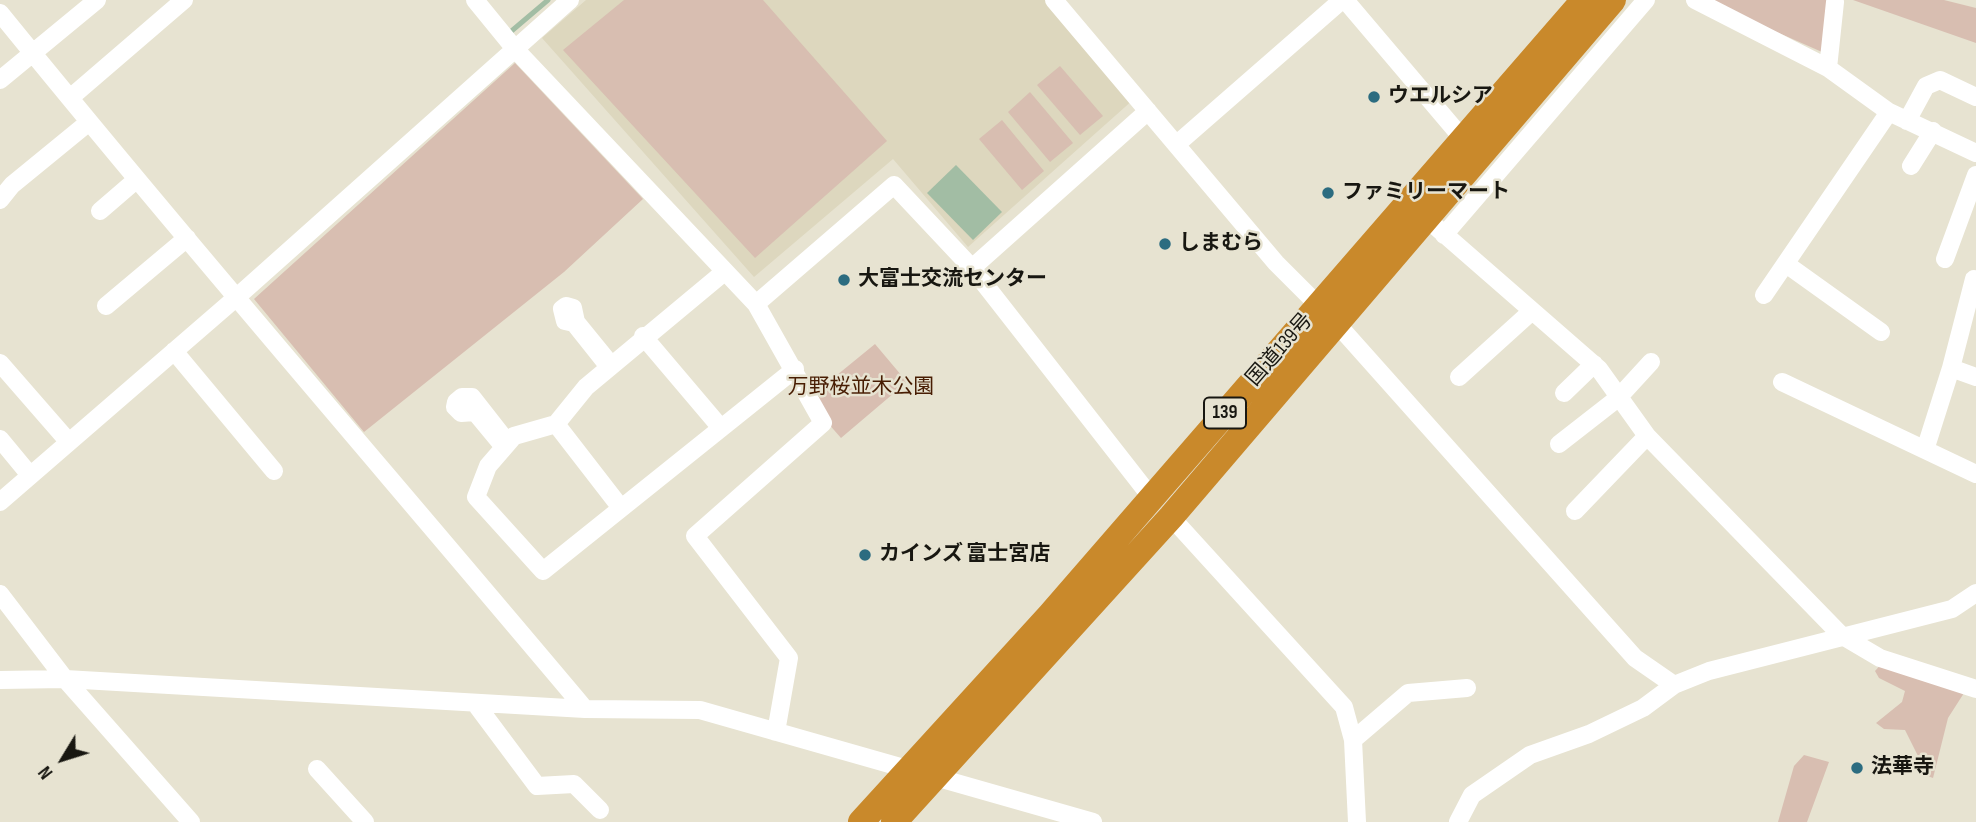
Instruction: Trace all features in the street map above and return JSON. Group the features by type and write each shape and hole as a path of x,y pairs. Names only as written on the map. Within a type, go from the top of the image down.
{"highway":[{"name":"国道139号","path":"861,822 1152,497 1584,0"},
{"name":"国道139号","path":"894,822 1171,517 1338,325 1435,227 1614,0"}],"street":[{"path":"0,80 97,0"},
{"path":"70,99 184,0"},
{"path":"475,0 515,49 756,304 823,423 695,536 789,658 776,732"},
{"path":"0,502 29,474 238,296 570,0"},
{"path":"1054,0 1276,263 1338,325 1635,658 1674,685"},
{"path":"1177,144 1344,0 1463,139"},
{"path":"1646,0 1435,227 1594,365 1647,436 1841,635 1880,658 1976,689"},
{"path":"1695,0 1828,68 1907,121 1976,153"},
{"path":"1828,68 1835,2"},
{"path":"0,13 136,180 238,296 585,709"},
{"path":"1907,121 1926,86 1940,80 1976,97"},
{"path":"972,268 1149,111"},
{"path":"1764,295 1889,111"},
{"path":"0,200 12,185 89,122"},
{"path":"1912,166 1933,131"},
{"path":"1945,259 1976,175"},
{"path":"100,211 136,180"},
{"path":"756,304 894,185 972,268 1152,497"},
{"path":"106,306 187,238"},
{"path":"1786,264 1881,332"},
{"path":"723,272 643,336 586,387 556,424 514,436 488,466 476,497 543,571 795,369"},
{"path":"1925,450 1951,368 1973,279 1976,280"},
{"path":"1459,377 1532,311"},
{"path":"643,336 721,429"},
{"path":"174,351 274,471"},
{"path":"1559,444 1618,398 1651,362"},
{"path":"0,363 68,441"},
{"path":"1564,393 1594,365"},
{"path":"1951,368 1976,377"},
{"path":"1782,382 1976,474"},
{"path":"556,424 621,508"},
{"path":"1575,511 1647,436"},
{"path":"0,439 29,474"},
{"path":"1171,517 1345,707 1353,740 1357,822"},
{"path":"1458,822 1472,795 1530,755 1589,734 1643,708 1674,685 1709,671 1841,635 1952,609 1976,593"},
{"path":"0,594 65,679 191,822"},
{"path":"0,680 65,679 585,709 700,710 1093,822"},
{"path":"1353,740 1408,694 1466,688"},
{"path":"475,703 537,786 574,785 600,810"},
{"path":"317,769 365,822"}],"shaded area":[{"path":"586,0 1049,0 1134,99 968,247 893,159 754,277 542,38"},
{"path":"956,165 1002,212 973,240 927,193"}],"green space":[{"path":"624,0 763,0 887,141 755,258 563,50"},
{"path":"1704,0 1827,0 1822,52"},
{"path":"1853,0 1944,0 1976,8 1976,43"},
{"path":"515,63 643,199 564,272 364,432 254,299"},
{"path":"1060,66 1103,116 1080,135 1037,85"},
{"path":"1030,92 1073,143 1050,162 1008,112"},
{"path":"1002,120 1044,171 1022,190 979,139"},
{"name":"万野桜並木公園","path":"875,344 907,382 841,438 827,422 815,393"},
{"path":"1885,660 1964,693 1948,718 1933,778 1917,772 1921,762 1905,730 1884,729 1876,723 1902,702 1905,691 1879,678 1875,671"},
{"path":"1804,755 1829,762 1807,822 1778,822 1794,766"}],"waterway":[{"path":"508,34 548,0"}],"place":[{"name":"ウエルシア","path":"1374,97"},
{"name":"ファミリーマート","path":"1328,193"},
{"name":"しまむら","path":"1165,244"},
{"name":"大富士交流センター","path":"844,280"},
{"name":"カインズ 富士宮店","path":"865,555"},
{"name":"法華寺","path":"1857,768"}]}
